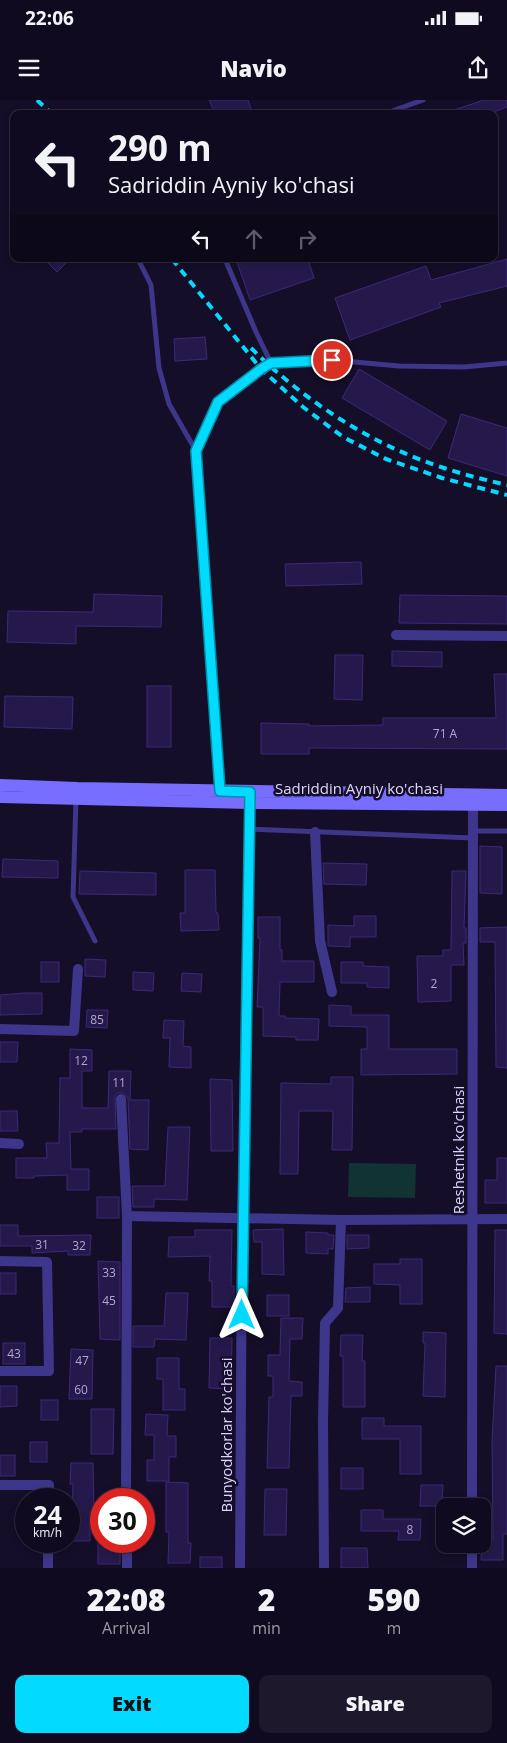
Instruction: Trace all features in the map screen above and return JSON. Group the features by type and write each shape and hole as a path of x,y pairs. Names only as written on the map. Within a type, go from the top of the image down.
{"main road":[{"name":"Sadriddin Ayniy ko'chasi","path":"0,785 76,794"},
{"name":"Sadriddin Ayniy ko'chasi","path":"0,796 76,794 250,798 473,799 507,795"},
{"name":"Sadriddin Ayniy ko'chasi","path":"473,799 507,805"}],"street":[{"path":"396,635 507,636"},
{"name":"Bunyodkorlar ko'chasi","path":"240,1568 242,1218 250,798"},
{"name":"Reshetnik ko'chasi","path":"472,1498 473,799"},
{"path":"315,832 320,941 332,992"},
{"path":"0,1028 74,1031 78,969"},
{"path":"121,1099 127,1216 126,1488"},
{"path":"0,1143 19,1144"},
{"path":"127,1216 341,1220 507,1219"},
{"path":"324,1568 323,1421 325,1323 338,1308 341,1220"},
{"path":"0,1261 47,1262 49,1371 0,1371"},
{"path":"0,1485 49,1485 49,1488"},
{"path":"48,1553 48,1568"},
{"path":"127,1553 127,1568"},
{"path":"472,1553 472,1568"}],"lane":[{"path":"395,110 423,100"},
{"path":"140,262 151,285 159,368 169,404 196,451 220,797"},
{"path":"226,262 271,363"},
{"path":"196,451 218,402 271,363 332,360 400,366 464,367 507,363"},
{"path":"76,794 73,896 95,941"},
{"path":"249,829 315,832 473,834 507,832"}],"green space":[{"path":"349,1163 416,1164 415,1198 348,1197"}],"building":[{"path":"209,100 248,100 252,110 213,110"},
{"path":"484,100 507,100 507,107 498,110 454,110"},
{"path":"507,259 507,286 439,303 441,307 350,340 335,298 426,266 431,280"},
{"path":"47,262 67,262 57,272"},
{"path":"237,262 309,262 314,278 250,300"},
{"path":"205,337 207,359 175,361 174,339"},
{"path":"359,369 447,421 430,450 342,398"},
{"path":"461,414 507,428 507,476 448,458"},
{"path":"361,562 362,584 286,586 285,564"},
{"path":"94,594 162,596 161,627 76,626 76,644 7,642 8,611 93,612"},
{"path":"400,595 507,596 507,624 399,623"},
{"path":"392,651 442,652 442,667 392,666"},
{"path":"335,655 363,655 362,700 334,699"},
{"path":"494,674 507,674 507,749 309,748 309,754 261,754 261,723 309,724 309,726 383,725 383,718 496,718"},
{"path":"147,686 171,686 171,747 147,747"},
{"path":"5,696 73,697 72,729 4,727"},
{"path":"480,846 502,847 502,894 480,893"},
{"path":"3,859 58,861 58,878 2,877"},
{"path":"323,863 367,864 366,885 324,884"},
{"path":"185,870 215,870 216,913 218,913 219,930 181,931 180,913 185,913"},
{"path":"80,871 156,873 156,895 79,894"},
{"path":"452,871 466,871 464,928 466,928 466,943 463,943 464,965 451,965 451,1001 418,1002 417,956 443,956 443,950 451,950"},
{"path":"354,916 376,916 376,937 350,937 350,947 328,946 328,925 354,926"},
{"path":"258,917 280,917 282,961 314,961 314,982 280,982 279,1016 285,1016 285,1018 319,1019 318,1040 296,1040 296,1037 263,1036 263,1007 257,1007 260,938 258,938"},
{"path":"507,927 507,1068 496,1067 495,942 480,942 480,928"},
{"path":"85,959 106,960 105,977 85,976"},
{"path":"41,962 59,962 59,982 41,982"},
{"path":"341,962 363,962 363,966 389,967 389,988 367,987 367,983 341,983"},
{"path":"133,972 154,973 153,991 133,990"},
{"path":"182,973 202,974 201,992 181,991"},
{"path":"42,993 42,1014 0,1015 0,995"},
{"path":"329,1005 351,1006 351,1015 389,1015 389,1049 457,1049 457,1074 361,1075 361,1049 367,1049 367,1027 329,1026"},
{"path":"87,1010 108,1010 107,1028 86,1027"},
{"path":"164,1020 184,1021 183,1046 191,1047 191,1068 169,1067 170,1038 163,1038"},
{"path":"0,1042 18,1042 17,1062 0,1062"},
{"path":"70,1049 92,1050 92,1071 82,1071 82,1108 108,1108 109,1071 131,1071 130,1100 149,1100 148,1150 130,1149 128,1099 124,1093 118,1093 115,1096 116,1129 82,1129 82,1132 70,1132 71,1169 89,1169 89,1190 67,1190 67,1175 16,1178 16,1158 47,1158 46,1143 59,1143 60,1078 70,1078"},
{"path":"331,1077 353,1077 352,1150 332,1150 333,1111 299,1111 298,1174 280,1174 281,1083 331,1084"},
{"path":"210,1079 232,1080 233,1151 211,1151"},
{"path":"0,1111 17,1111 18,1131 0,1131"},
{"path":"168,1127 190,1127 187,1200 154,1199 154,1207 133,1207 132,1186 165,1186"},
{"path":"497,1158 507,1158 507,1203 485,1203 485,1180 497,1180"},
{"path":"97,1197 119,1197 119,1218 97,1218"},
{"path":"0,1225 18,1225 18,1236 91,1235 90,1255 68,1255 68,1251 32,1253 32,1246 0,1246"},
{"path":"283,1229 284,1275 262,1274 262,1242 254,1242 253,1230"},
{"path":"195,1230 232,1230 231,1286 234,1286 234,1307 212,1307 212,1281 209,1281 210,1256 168,1257 169,1237 195,1237"},
{"path":"495,1230 507,1230 507,1334 494,1333"},
{"path":"306,1232 334,1235 333,1249 328,1249 328,1254 306,1253"},
{"path":"347,1235 369,1235 369,1248 347,1249"},
{"path":"400,1259 422,1259 422,1304 400,1304 400,1285 374,1284 374,1264 400,1264"},
{"path":"98,1261 120,1262 120,1340 100,1339"},
{"path":"0,1273 16,1273 16,1294 0,1294"},
{"path":"370,1287 370,1302 345,1302 346,1288"},
{"path":"166,1293 188,1293 186,1340 155,1339 154,1347 133,1347 133,1326 164,1326"},
{"path":"267,1295 289,1295 289,1316 267,1316"},
{"path":"281,1318 303,1318 302,1339 290,1339 289,1381 302,1382 302,1396 291,1396 289,1468 267,1468 269,1397 273,1397 273,1376 268,1376 268,1355 280,1355"},
{"path":"423,1332 446,1333 445,1397 423,1396 425,1343 423,1343"},
{"path":"341,1335 363,1335 362,1361 365,1361 365,1407 343,1407 343,1356 340,1356"},
{"path":"210,1338 232,1338 231,1389 209,1388"},
{"path":"3,1343 25,1343 25,1364 3,1364"},
{"path":"71,1349 93,1350 92,1399 69,1399"},
{"path":"157,1358 179,1358 179,1389 185,1389 185,1410 163,1410 163,1379 157,1379"},
{"path":"496,1366 507,1366 507,1534 503,1534 503,1560 481,1560 481,1553 491,1553 491,1539 493,1539 492,1440"},
{"path":"0,1386 17,1386 17,1406 0,1407"},
{"path":"41,1400 58,1400 58,1420 41,1420"},
{"path":"91,1409 114,1409 113,1454 91,1454"},
{"path":"146,1414 168,1415 167,1436 176,1436 176,1457 169,1457 169,1481 147,1481 147,1460 154,1460 154,1435 145,1435"},
{"path":"362,1418 384,1418 384,1426 421,1426 421,1474 400,1474 400,1439 362,1439"},
{"path":"30,1442 47,1442 47,1462 30,1462"},
{"path":"0,1455 15,1455 15,1476 0,1476"},
{"path":"71,1463 93,1463 94,1488 90,1488 90,1541 80,1541 80,1488 73,1488 73,1484 70,1484"},
{"path":"341,1468 363,1468 363,1489 341,1489"},
{"path":"166,1482 188,1483 190,1563 168,1563 169,1532 166,1532"},
{"path":"421,1485 443,1485 442,1498 436,1498 436,1506 420,1506"},
{"path":"265,1489 287,1489 286,1535 264,1535"},
{"path":"361,1510 383,1510 383,1519 421,1519 420,1540 398,1540 399,1531 361,1531"},
{"path":"341,1548 367,1548 368,1568 341,1568"},
{"path":"98,1553 120,1553 120,1564 98,1564"},
{"path":"200,1557 222,1557 222,1568 200,1568"}],"railway":[{"path":"37,100 48,110"},
{"path":"174,262 261,369 303,407 343,437 386,459 442,478 507,495"},
{"path":"251,348 294,386 340,419 365,434 390,447 444,468 507,485"}],"route":[{"path":"242,1315 250,792 220,791 196,451 218,402 261,369 271,363 332,360"}]}
